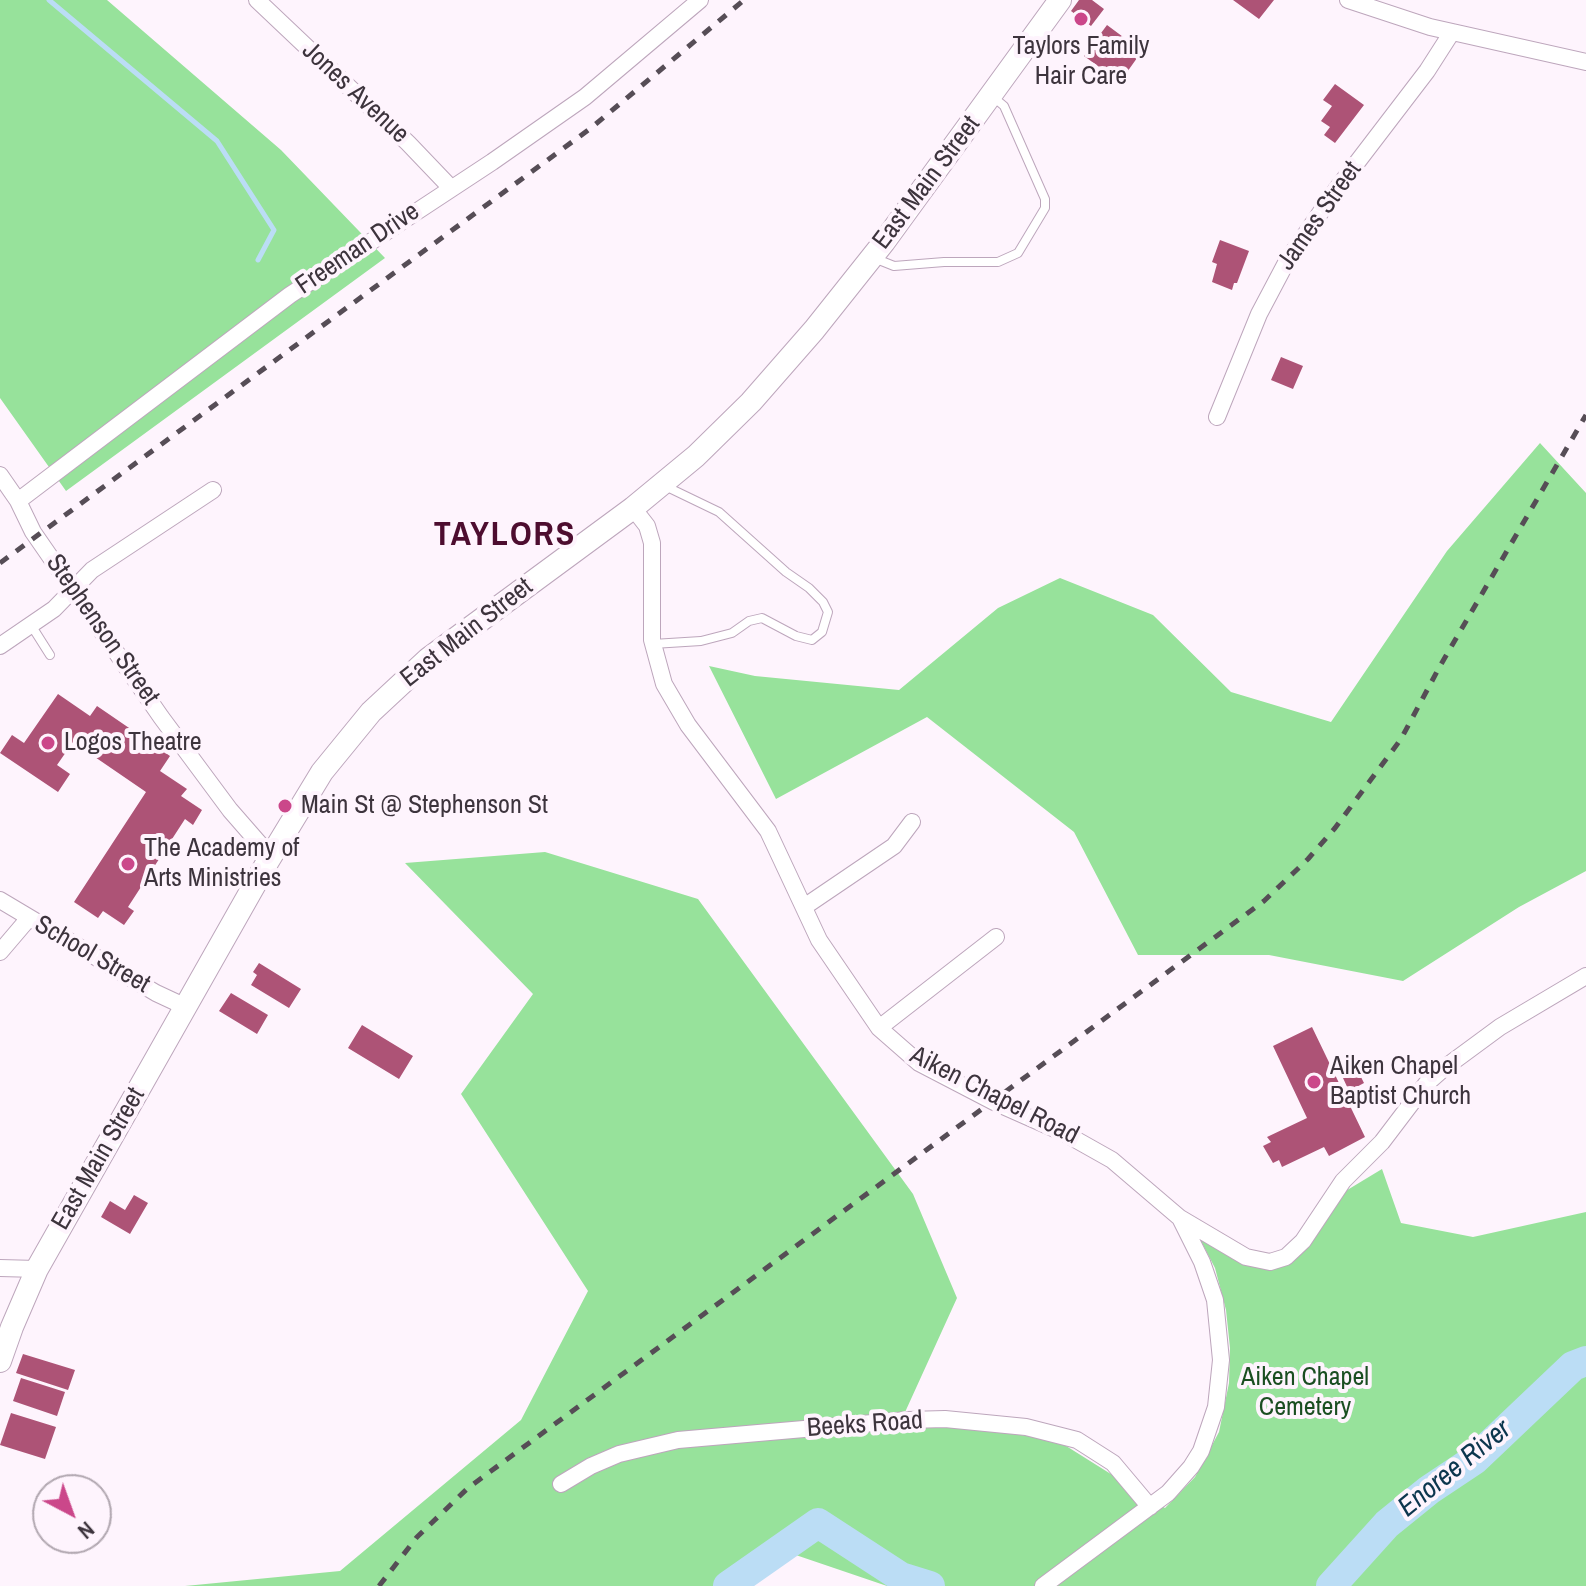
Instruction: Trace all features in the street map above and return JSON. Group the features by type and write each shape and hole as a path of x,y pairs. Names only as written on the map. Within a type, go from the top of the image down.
{"street":[{"name":"Jones Avenue","path":"257,0 451,188"},
{"name":"East Main Street","path":"0,1361 37,1269 322,772 371,712 410,674 633,508 696,456 761,392 872,257 1060,0"},
{"path":"1348,0 1375,11 1452,32 1586,62"},
{"name":"Freeman Drive","path":"18,501 290,295 585,97 690,3"},
{"name":"James Street","path":"1217,417 1259,314 1287,261 1336,190 1427,71 1452,32"},
{"name":"Stephenson Street","path":"0,475 72,590 230,810 271,857"},
{"path":"0,646 54,609 92,570 213,490"},
{"name":"Aiken Chapel Road","path":"633,508 647,526 652,543 653,644 656,662 673,702 768,831 819,940 879,1028 919,1063 1095,1149 1135,1177 1180,1218 1202,1262 1215,1300 1221,1360 1212,1426 1201,1451 1180,1480 1150,1507 1043,1586"},
{"path":"804,907 894,846 912,822"},
{"name":"School Street","path":"0,900 156,993 186,1007"},
{"path":"0,952 29,918"},
{"path":"879,1028 996,937"},
{"path":"1180,1218 1246,1257 1270,1262 1286,1257 1303,1241 1343,1181 1382,1142 1426,1084 1500,1027 1586,976"},
{"path":"0,1268 37,1269"},
{"name":"Beeks Road","path":"561,1484 619,1454 678,1440 945,1419 1026,1427 1077,1440 1113,1463 1150,1507"}],"lane":[{"path":"872,257 894,266 998,262 1018,253 1045,208 1045,199 1004,106 992,95"},
{"path":"653,644 701,641 732,633 749,621 762,618 796,636 812,640 822,632 828,612 823,602 719,512 661,485"},
{"path":"31,625 50,655"}],"green space":[{"path":"0,0 107,0 281,150 385,258 66,491 0,398"},
{"path":"1540,443 1586,493 1586,871 1519,907 1403,981 1269,955 1138,955 1074,832 927,717 776,799 709,666 755,676 899,690 998,608 1060,578 1153,615 1231,692 1331,722 1447,551"},
{"name":"Aiken Chapel Cemetery","path":"545,852 698,899 913,1194 957,1298 901,1421 1055,1439 1165,1508 1195,1477 1219,1432 1229,1383 1230,1348 1226,1310 1215,1268 1199,1237 1255,1266 1273,1270 1300,1254 1339,1195 1382,1169 1401,1223 1473,1237 1586,1212 1586,1586 887,1586 784,1551 745,1586 185,1586 340,1571 521,1420 588,1291 461,1094 533,994 405,863"}],"building":[{"path":"1079,0 1092,0 1104,9 1091,26 1071,11"},
{"path":"1233,0 1274,0 1259,19"},
{"path":"1107,25 1142,51 1120,82 1084,56"},
{"path":"1335,84 1364,105 1335,143 1324,135 1330,127 1321,121 1332,106 1323,100"},
{"path":"1220,240 1249,251 1232,290 1212,282 1217,264 1212,262"},
{"path":"1281,357 1303,366 1293,389 1271,380"},
{"path":"58,694 90,716 97,706 170,756 160,771 187,789 181,796 202,810 193,825 185,819 128,907 134,911 124,925 103,911 98,918 74,902 146,792 73,742 57,765 70,774 58,792 0,753 12,735 24,743"},
{"path":"259,963 301,989 289,1008 251,985 257,975 253,972"},
{"path":"231,993 268,1015 257,1034 219,1011"},
{"path":"362,1025 413,1056 399,1079 348,1048"},
{"name":"Aiken Chapel Baptist Church","path":"1312,1027 1365,1137 1329,1156 1324,1147 1282,1167 1279,1160 1273,1163 1263,1146 1271,1142 1267,1137 1307,1118 1273,1046"},
{"path":"1358,1071 1364,1083 1349,1091 1343,1078"},
{"path":"134,1195 148,1203 130,1234 101,1217 110,1201 125,1210"},
{"path":"23,1354 75,1370 68,1390 16,1373"},
{"path":"21,1378 65,1392 57,1416 13,1401"},
{"path":"11,1413 56,1427 45,1459 0,1445"}],"waterway":[{"path":"49,0 217,141 274,230 258,260"},
{"name":"Enoree River","path":"1331,1586 1387,1524 1429,1490 1474,1460 1573,1366 1586,1361"},
{"name":"Enoree River","path":"728,1586 818,1523 901,1577 930,1586"}],"railway":[{"path":"0,563 591,128 744,0"},
{"path":"379,1586 417,1537 468,1488 1264,901 1308,859 1401,739 1586,415"}],"place":[{"name":"Taylors Family Hair Care","path":"1081,19"},
{"name":"Logos Theatre","path":"48,743"},
{"name":"Main St @ Stephenson St","path":"285,806"},
{"name":"The Academy of Arts Ministries","path":"128,864"},
{"name":"Aiken Chapel Baptist Church","path":"1314,1082"}],"district":[{"name":"TAYLORS","path":"505,536"}]}
